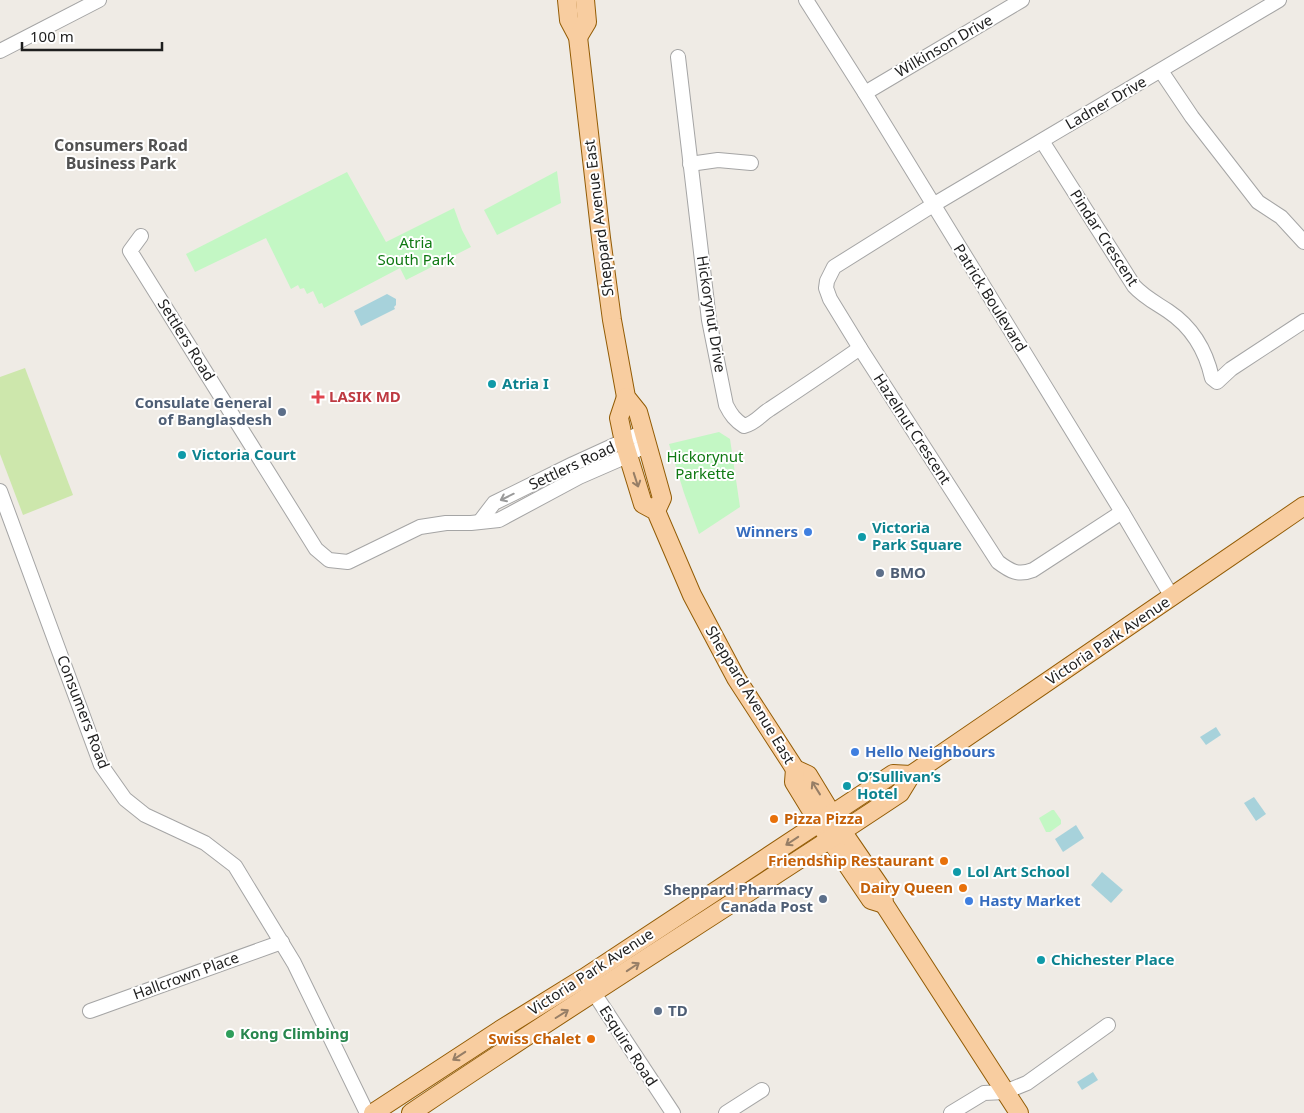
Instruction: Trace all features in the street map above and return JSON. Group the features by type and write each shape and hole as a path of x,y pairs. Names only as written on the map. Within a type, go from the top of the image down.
{"main road":[{"name":"Sheppard Avenue East","path":"567,0 569,20 578,37 602,247 612,320 626,398 619,418 626,449 644,504 656,511 692,595 736,678 795,769 808,774 825,818 871,900 884,904 1019,1113"},
{"name":"Sheppard Avenue East","path":"578,37 587,22 585,0"},
{"name":"Sheppard Avenue East","path":"626,398 638,412 662,498 656,511"},
{"name":"Victoria Park Avenue","path":"411,1113 900,792 911,775 1304,506"},
{"name":"Victoria Park Avenue","path":"373,1113 584,978 893,774 911,775"}],"street":[{"path":"0,51 99,0"},
{"name":"Patrick Boulevard","path":"806,0 1122,512 1172,597"},
{"name":"Wilkinson Drive","path":"865,93 1022,0"},
{"name":"Ladner Drive","path":"932,204 1279,0"},
{"name":"Hickorynut Drive","path":"678,57 709,320 726,405 734,418 744,426 751,424 765,412 860,348"},
{"path":"1161,71 1192,117 1258,202 1281,217 1304,242"},
{"name":"Pindar Crescent","path":"1042,141 1134,286 1144,297 1170,312 1188,326 1205,356 1212,378 1217,382 1231,369 1304,321"},
{"path":"690,164 718,160 751,163"},
{"name":"Hazelnut Crescent","path":"932,204 834,267 830,274 826,288 830,299 860,348 998,562 1009,570 1024,574 1033,570 1122,512"},
{"name":"Settlers Road","path":"141,236 130,251 316,550 329,560 348,562 420,527 446,523 471,523 481,520 494,503 573,464 626,449 644,439"},
{"name":"Consumers Road","path":"0,491 100,765 125,799 145,815 205,843 235,866 282,942 367,1113"},
{"name":"Hallcrown Place","path":"90,1011 282,942"},
{"name":"Esquire Road","path":"584,978 673,1113"},
{"path":"951,1113 984,1093 1005,1092 1028,1083 1108,1025"},
{"path":"726,1113 762,1090"}],"green space":[{"path":"557,171 561,203 497,235 484,210"},
{"name":"Atria South Park","path":"347,172 386,242 454,208 471,247 406,280 400,268 324,308 322,303 319,304 313,291 307,294 304,288 300,289 298,285 291,289 266,238 195,272 186,254"},
{"path":"25,368 73,495 23,515 0,454 0,377"},
{"name":"Hickorynut Parkette","path":"719,432 730,439 740,507 699,534 669,444"},
{"path":"1052,810 1061,820 1061,824 1050,832 1046,832 1039,818"}],"water":[{"path":"387,294 396,299 395,309 361,326 354,311"},
{"path":"1216,727 1221,735 1206,745 1200,737"},
{"path":"1254,797 1266,814 1256,821 1244,803"},
{"path":"1076,825 1084,838 1063,852 1055,839"},
{"path":"1102,872 1123,890 1111,903 1091,885"},
{"path":"1093,1072 1098,1080 1082,1090 1077,1082"}],"place":[{"name":"Atria I","path":"492,384"},
{"name":"LASIK MD","path":"318,397"},
{"name":"Consulate General of Banglasdesh","path":"282,412"},
{"name":"Victoria Court","path":"182,455"},
{"name":"Winners","path":"808,532"},
{"name":"Victoria Park Square","path":"862,537"},
{"name":"BMO","path":"880,573"},
{"name":"Hello Neighbours","path":"855,752"},
{"name":"O’Sullivan’s Hotel","path":"847,786"},
{"name":"Pizza Pizza","path":"774,819"},
{"name":"Friendship Restaurant","path":"944,861"},
{"name":"Lol Art School","path":"957,872"},
{"name":"Dairy Queen","path":"963,888"},
{"name":"Sheppard Pharmacy Canada Post","path":"823,899"},
{"name":"Hasty Market","path":"969,901"},
{"name":"Chichester Place","path":"1041,960"},
{"name":"TD","path":"658,1011"},
{"name":"Kong Climbing","path":"230,1034"},
{"name":"Swiss Chalet","path":"591,1039"}],"district":[{"name":"Consumers Road Business Park","path":"121,154"}]}
